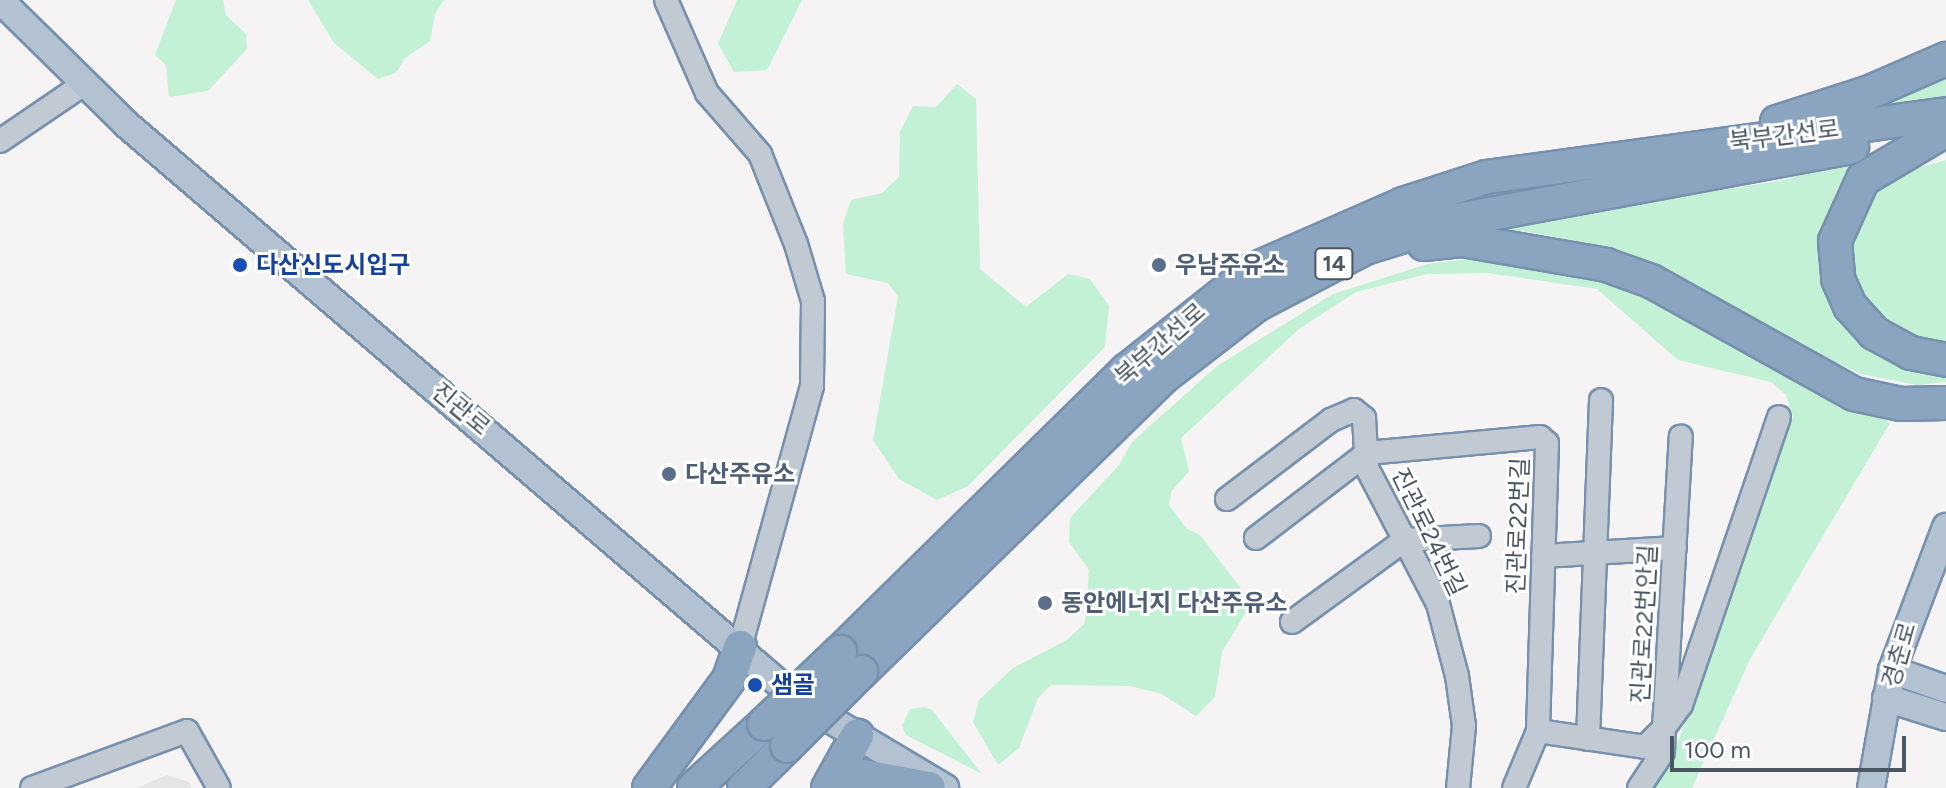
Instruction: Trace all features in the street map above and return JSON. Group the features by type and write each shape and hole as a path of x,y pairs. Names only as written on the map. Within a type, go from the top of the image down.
{"highway":[{"path":"1720,143 1870,92 1946,59"},
{"name":"북부간선로","path":"744,788 787,746 850,662 1127,370 1253,270 1403,204 1487,177 1946,114"},
{"path":"1946,130 1863,179 1835,241 1838,279 1850,306 1874,333 1911,353 1946,360"},
{"name":"북부간선로","path":"694,788 764,724 850,662 1163,377 1256,305 1365,248 1452,221 1946,130"},
{"path":"1365,248 1462,240 1606,265 1651,281 1854,394 1901,404 1946,403"},
{"path":"649,788 729,679 740,647"},
{"path":"828,788 857,736"},
{"path":"835,788 853,774 929,788"}],"main road":[{"name":"진관로","path":"0,0 84,84 801,702 945,788"},
{"name":"경춘로","path":"1871,788 1892,670 1946,527"},
{"path":"1892,670 1946,689"},
{"path":"1886,698 1946,717"}],"street":[{"path":"666,0 707,93 760,154 813,301 812,386 740,647"},
{"path":"0,141 84,84"},
{"path":"1588,739 1601,400"},
{"name":"진관로24번길","path":"1227,499 1331,420 1354,410 1364,418 1367,468 1438,604 1457,676 1464,726 1458,788"},
{"path":"1639,788 1663,752 1664,728 1681,705 1779,417"},
{"name":"진관로22번안길","path":"1538,731 1645,747 1664,728 1681,436"},
{"name":"진관로22번길","path":"1367,453 1540,437 1547,443 1538,731 1514,788"},
{"path":"1256,538 1367,453"},
{"path":"1292,622 1405,540 1479,536"},
{"path":"1543,556 1675,548"},
{"path":"32,788 187,731 219,788"}],"shaded area":[{"path":"167,775 189,782 192,788 136,788"}],"green space":[{"path":"176,0 223,0 226,15 246,34 247,49 208,91 169,97 166,65 155,55"},
{"path":"308,0 444,0 435,14 430,41 405,58 396,73 378,79 334,43"},
{"path":"737,0 802,0 767,70 734,72 718,44"},
{"path":"1946,79 1946,99 1863,112"},
{"path":"957,84 976,99 980,269 1026,307 1068,274 1090,279 1109,306 1105,347 968,486 937,500 899,479 873,440 898,297 888,283 846,274 843,224 851,200 882,193 899,177 900,132 913,106 936,107"},
{"path":"1862,156 1836,190 1824,238 1826,286 1946,369 1946,382 1917,385 1861,374 1778,336 1660,267 1603,246 1524,231 1469,231 1784,180"},
{"path":"1946,160 1946,357 1861,313 1845,247 1872,190 1894,174"},
{"path":"1494,256 1621,280 1875,411 1890,423 1750,659 1692,788 1653,788 1676,747 1793,417 1786,395 1771,382 1678,360 1597,289 1488,273 1427,274 1356,292 1299,329 1181,438 1189,471 1171,492 1169,505 1187,529 1200,535 1245,594 1246,612 1222,652 1215,697 1196,716 1162,694 1130,686 1051,685 1038,698 1019,748 998,765 973,722 979,700 1013,668 1067,640 1085,623 1089,570 1069,542 1070,518 1119,465 1132,442 1217,366 1333,294 1428,264"},
{"path":"924,707 932,710 982,774 906,735 902,726 910,709"}],"place":[{"name":"다산신도시입구","path":"240,265"},
{"name":"우남주유소","path":"1159,265"},
{"name":"다산주유소","path":"669,474"},
{"name":"동안에너지 다산주유소","path":"1045,603"},
{"name":"샘골","path":"755,685"}]}
